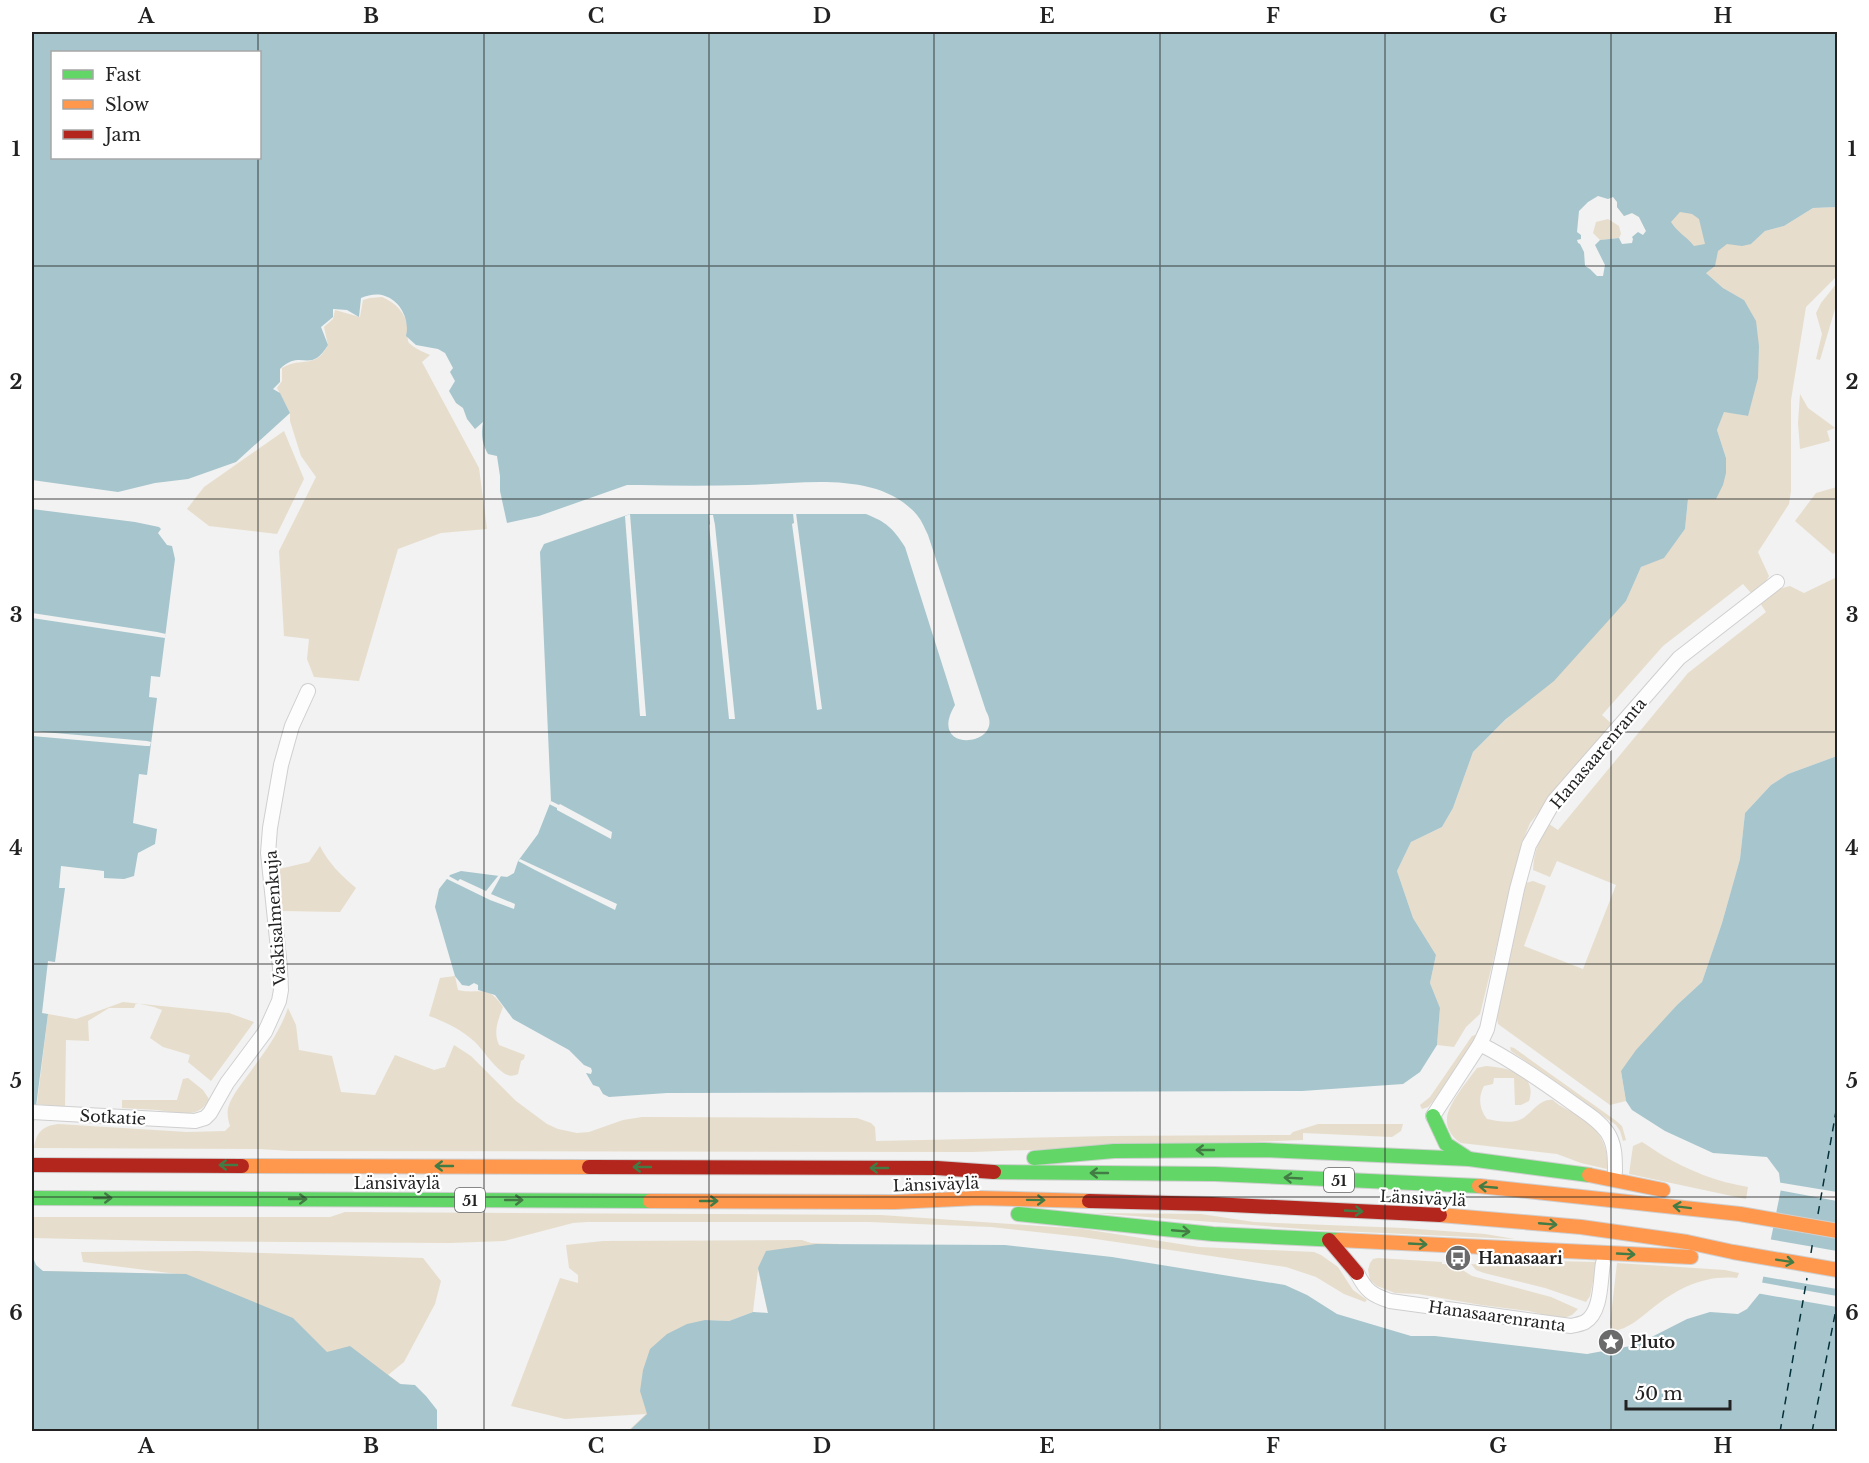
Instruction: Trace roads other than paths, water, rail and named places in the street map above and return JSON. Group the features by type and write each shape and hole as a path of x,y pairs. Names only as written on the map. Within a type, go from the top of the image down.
{"highway":[{"path":"1402,1155 1414,1146 1433,1116"},
{"path":"1433,1116 1446,1144 1469,1159"},
{"path":"937,1168 1114,1151 1264,1150 1402,1155 1469,1159 1581,1173 1713,1201 1740,1214"},
{"name":"Länsiväylä","path":"38,1165 937,1168 1003,1173 1215,1174 1464,1185 1740,1214 1838,1231"},
{"name":"Länsiväylä","path":"38,1198 896,1202 978,1198 1212,1204 1459,1216 1581,1227 1687,1242 1838,1270"},
{"path":"896,1202 1202,1233 1685,1257 1733,1252"},
{"path":"1329,1240 1356,1273 1363,1255 1375,1242"}],"street":[{"name":"Hanasaarenranta","path":"1433,1116 1480,1044 1487,1029 1529,844 1554,801 1679,658 1777,582"},
{"name":"Vaskisalmenkuja","path":"195,1121 205,1118 210,1113 227,1083 265,1032 279,1001 280,968 268,854 270,828 281,765 291,726 308,691"},
{"path":"1480,1044 1547,1085 1606,1130 1616,1152 1615,1172"},
{"name":"Sotkatie","path":"34,1113 195,1121"},
{"name":"Hanasaarenranta","path":"1356,1273 1363,1286 1374,1296 1390,1301 1571,1326 1583,1323 1591,1317 1596,1307 1603,1263"}],"water":[{"path":"32,32 1837,32 1837,207 1813,208 1784,226 1765,231 1751,244 1742,246 1727,244 1718,251 1715,266 1706,273 1723,288 1744,300 1756,321 1759,346 1758,378 1748,416 1724,412 1717,430 1726,458 1726,473 1716,499 1688,499 1685,529 1664,558 1641,567 1626,601 1554,681 1506,719 1473,752 1453,808 1442,827 1411,842 1397,871 1413,918 1436,955 1430,983 1440,1008 1437,1045 1420,1072 1403,1084 1302,1091 667,1093 609,1097 603,1094 599,1087 593,1085 586,1073 591,1074 591,1068 584,1065 569,1050 513,1019 495,995 478,990 478,985 474,983 469,986 462,985 455,976 435,907 439,889 450,875 461,871 507,877 514,873 518,861 538,834 551,801 540,552 544,544 630,514 866,514 873,517 888,526 905,547 955,705 949,721 950,732 957,738 967,740 978,738 986,732 989,723 986,711 928,535 917,515 901,500 881,491 837,482 721,486 627,485 539,516 507,523 500,491 497,456 488,454 484,446 483,422 475,429 467,419 463,408 456,403 449,391 455,381 450,372 453,368 445,353 438,349 416,345 406,336 407,324 403,312 396,302 382,295 361,298 359,317 347,310 333,309 333,317 321,327 328,345 322,354 311,360 288,363 280,369 280,382 273,389 280,393 290,413 236,462 188,479 155,483 118,492 32,480","holes":["1598,196 1608,199 1613,197 1624,216 1632,213 1639,217 1646,231 1643,235 1638,232 1632,237 1632,243 1622,244 1619,238 1600,240 1595,245 1605,265 1603,276 1597,276 1585,266 1584,252 1577,240 1581,239 1581,235 1577,232 1579,211","1680,212 1692,214 1699,219 1705,244 1694,246 1676,229 1671,222"]},
{"path":"32,509 159,527 161,529 158,533 167,545 172,546 175,559 160,677 151,676 149,697 157,698 147,775 139,774 133,823 157,829 155,844 138,853 134,876 124,879 104,878 104,871 61,866 59,888 65,888 55,962 48,961 42,1013 48,1014 34,1122 32,1255"},
{"path":"1837,756 1837,1431 628,1432 647,1414 640,1391 643,1370 650,1349 667,1334 687,1324 705,1320 729,1321 753,1312 768,1313 758,1268 766,1251 816,1244 1005,1245 1112,1257 1285,1285 1307,1295 1337,1314 1411,1336 1435,1336 1587,1354 1636,1345 1687,1319 1710,1312 1738,1314 1747,1309 1760,1293 1781,1189 1779,1173 1767,1157 1713,1153 1665,1131 1632,1110 1626,1101 1621,1071 1636,1050 1677,1005 1702,982 1740,859 1745,813 1771,785 1788,774"},
{"path":"32,1255 36,1265 43,1271 186,1274 293,1318 327,1352 350,1346 400,1384 415,1385 437,1410 437,1432 32,1432"}],"place":[{"name":"Hanasaari","path":"1458,1258"},
{"name":"Pluto","path":"1611,1342"}]}
